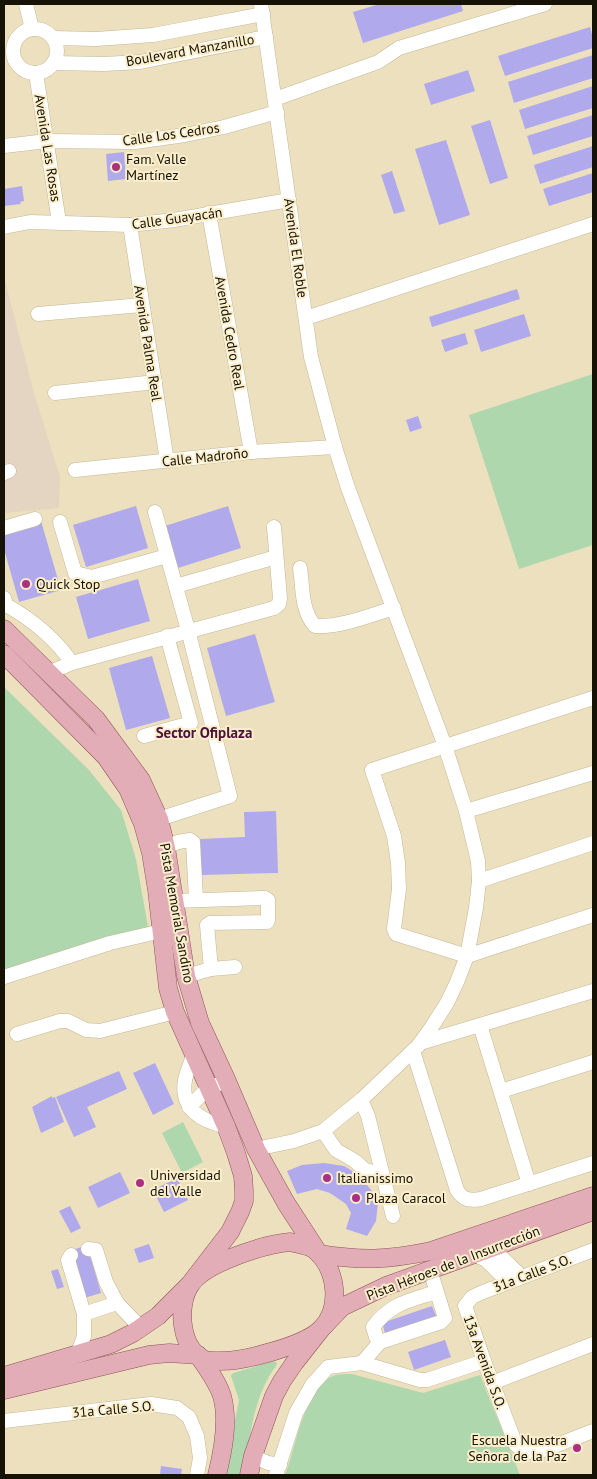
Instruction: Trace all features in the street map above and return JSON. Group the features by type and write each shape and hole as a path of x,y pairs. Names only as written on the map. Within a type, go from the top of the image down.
{"main road":[{"name":"Pista Memorial Sandino","path":"4,629 96,719 141,780 159,819 158,850 162,931 168,988 175,1012 226,1126 240,1164 243,1183 244,1201 236,1222 190,1284"},
{"name":"Pista Memorial Sandino","path":"4,653 106,757 128,789 143,824 158,850 174,901 186,976 200,1023 256,1149 286,1203 319,1254"},
{"path":"4,653 12,655 34,675 40,676 48,673 49,689 67,710 72,723"},
{"name":"Pista Héroes de la Insurrección","path":"319,1254 360,1260 403,1257 431,1251 593,1196"},
{"name":"Pista Héroes de la Insurrección","path":"321,1329 342,1307 386,1286 593,1211"},
{"path":"4,1376 117,1341 158,1316 203,1272 220,1263 278,1243 290,1242 314,1249 329,1271 335,1293 334,1306 331,1315 295,1362 274,1396 253,1456 249,1475"},
{"path":"190,1284 183,1302 182,1322 189,1342 216,1382 222,1396 224,1434 217,1475"},
{"path":"4,1390 149,1355 169,1353 198,1355 204,1360 239,1360 297,1344 321,1329"}],"street":[{"path":"26,4 32,29"},
{"name":"Calle Los Cedros","path":"4,146 47,141 135,142 224,127 378,62 399,48 545,4"},
{"name":"Avenida El Roble","path":"262,9 311,357 348,488 445,746 466,811 476,851 479,881 467,956 437,1032 417,1047 361,1100 323,1131"},
{"name":"Boulevard Manzanillo","path":"53,38 96,39 153,35 262,9"},
{"path":"32,29 44,30 53,38 57,50 53,63 43,71 36,73 10,65 12,52 10,40 32,29"},
{"name":"Boulevard Manzanillo","path":"53,63 104,64 140,62 266,37"},
{"name":"Avenida Las Rosas","path":"36,73 59,222"},
{"name":"Calle Guayacán","path":"4,227 30,222 130,225 290,200"},
{"name":"Avenida Cedro Real","path":"210,213 251,452"},
{"path":"306,318 593,224"},
{"name":"Avenida Palma Real","path":"130,225 167,461"},
{"path":"38,314 142,305"},
{"path":"56,393 155,382"},
{"name":"Calle Madroño","path":"75,470 251,452 335,447"},
{"path":"155,512 188,630 230,796 159,819"},
{"path":"4,528 35,519"},
{"path":"60,522 75,573 92,577 167,556"},
{"path":"48,673 72,662 274,608 279,604 280,598 274,527"},
{"path":"176,586 276,557"},
{"path":"300,568 305,605 309,619 315,626 327,626 355,620 394,608"},
{"path":"4,598 6,605 29,618 62,648 72,662"},
{"path":"144,736 191,723 167,636"},
{"path":"593,698 372,770 393,831 397,854 399,888 395,932 467,956 593,915"},
{"path":"466,811 593,773"},
{"path":"158,850 178,842 190,840 193,842 196,899"},
{"path":"479,881 593,843"},
{"path":"174,901 265,898 268,900 268,920 266,922 210,923 206,925 211,968"},
{"path":"4,977 110,943 162,931"},
{"path":"186,976 211,968 235,967"},
{"path":"437,1032 480,1025 593,991"},
{"path":"17,1034 60,1021 68,1021 86,1030 100,1031 175,1012"},
{"path":"480,1025 529,1184"},
{"path":"417,1047 457,1190 461,1196 471,1200 529,1184 593,1163"},
{"path":"194,1054 185,1082 186,1100 189,1107 206,1121 226,1126"},
{"path":"501,1091 593,1062"},
{"path":"189,1107 208,1088 227,1081"},
{"path":"361,1100 368,1116 393,1216"},
{"path":"256,1149 294,1141 323,1131 336,1150 355,1161 365,1170 382,1174"},
{"path":"88,1249 96,1250 106,1282 117,1303 141,1328"},
{"name":"31a Calle S.O.","path":"472,1297 593,1250"},
{"path":"480,1251 496,1253 515,1280"},
{"path":"71,1255 68,1260 84,1314 84,1336 78,1354"},
{"path":"362,1363 380,1342 441,1322 444,1318 430,1270"},
{"path":"386,1286 397,1304"},
{"path":"380,1342 376,1337 373,1327 380,1318 397,1304 436,1292"},
{"name":"13a Avenida S.O.","path":"472,1297 467,1302 465,1310 516,1444 526,1452 541,1451 593,1431"},
{"path":"84,1314 117,1303"},
{"path":"492,1383 593,1344"},
{"path":"253,1456 278,1470 296,1413 312,1385 328,1367 362,1363 420,1380 428,1380 484,1361"},
{"name":"31a Calle S.O.","path":"4,1421 151,1404 177,1408 189,1418 197,1436 200,1458 197,1475"}],"shaded area":[{"path":"4,277 34,393 60,477 59,508 4,513"}],"green space":[{"path":"593,374 593,545 519,569 469,415"},
{"path":"4,687 89,770 121,810 136,859 148,927 4,970"},
{"path":"183,1122 203,1162 182,1173 162,1133"},
{"path":"274,1361 277,1363 276,1366 268,1378 257,1404 243,1475 224,1475 239,1400 231,1376 233,1373"},
{"path":"352,1374 423,1393 480,1375 520,1475 285,1475 302,1420 315,1392 323,1382 333,1376"}],"building":[{"path":"380,4 461,4 463,11 363,43 353,12"},
{"path":"590,27 593,48 505,76 498,56"},
{"path":"593,55 593,78 514,103 508,82"},
{"path":"468,70 475,91 431,105 424,84"},
{"path":"593,86 593,108 525,129 519,110"},
{"path":"593,115 593,136 533,155 527,136"},
{"path":"490,120 508,178 490,184 471,126"},
{"path":"446,140 470,215 439,225 415,149"},
{"path":"593,146 593,167 540,184 534,165"},
{"name":"Fam. Valle Martínez","path":"124,152 126,179 108,181 106,154"},
{"path":"392,171 405,211 394,214 381,175"},
{"path":"593,173 593,192 549,206 543,189"},
{"path":"22,186 24,201 20,202 21,204 4,206 4,189"},
{"path":"517,289 520,299 432,327 429,317"},
{"path":"524,314 531,336 481,352 474,330"},
{"path":"465,333 468,344 445,352 441,340"},
{"path":"418,416 422,428 410,432 406,420"},
{"path":"136,506 148,548 86,567 73,525"},
{"path":"228,506 241,548 178,568 165,526"},
{"path":"41,521 61,590 19,602 4,549 4,532"},
{"path":"138,579 150,621 88,639 76,597"},
{"path":"255,634 275,702 226,716 207,648"},
{"path":"152,656 170,718 126,730 109,668"},
{"path":"276,811 278,873 201,875 200,839 245,837 244,812"},
{"path":"155,1063 174,1104 153,1115 133,1073"},
{"path":"119,1071 127,1089 87,1107 96,1127 74,1137 56,1097"},
{"path":"52,1096 52,1098 55,1097 64,1122 41,1133 32,1107"},
{"name":"Plaza Caracol","path":"324,1163 344,1166 359,1175 371,1190 378,1202 376,1221 367,1236 346,1229 351,1213 346,1204 330,1193 317,1189 297,1194 287,1171 302,1165"},
{"path":"120,1172 130,1193 98,1208 88,1187"},
{"path":"177,1178 188,1200 164,1212 153,1190"},
{"path":"70,1206 81,1228 71,1233 59,1211"},
{"path":"149,1244 154,1258 139,1263 134,1249"},
{"path":"87,1245 101,1293 84,1298 70,1251"},
{"path":"58,1269 64,1287 57,1289 51,1271"},
{"path":"432,1306 437,1318 386,1336 382,1323"},
{"path":"445,1340 451,1357 414,1370 408,1352"},
{"path":"161,1466 182,1469 181,1475 160,1475"}],"place":[{"name":"Fam. Valle Martínez","path":"116,167"},
{"name":"Quick Stop","path":"26,584"},
{"name":"Italianissimo","path":"327,1178"},
{"name":"Universidad del Valle","path":"140,1183"},
{"name":"Plaza Caracol","path":"356,1198"},
{"name":"Escuela Nuestra Señora de la Paz","path":"577,1448"}],"district":[{"name":"Sector Ofiplaza","path":"204,733"}]}
